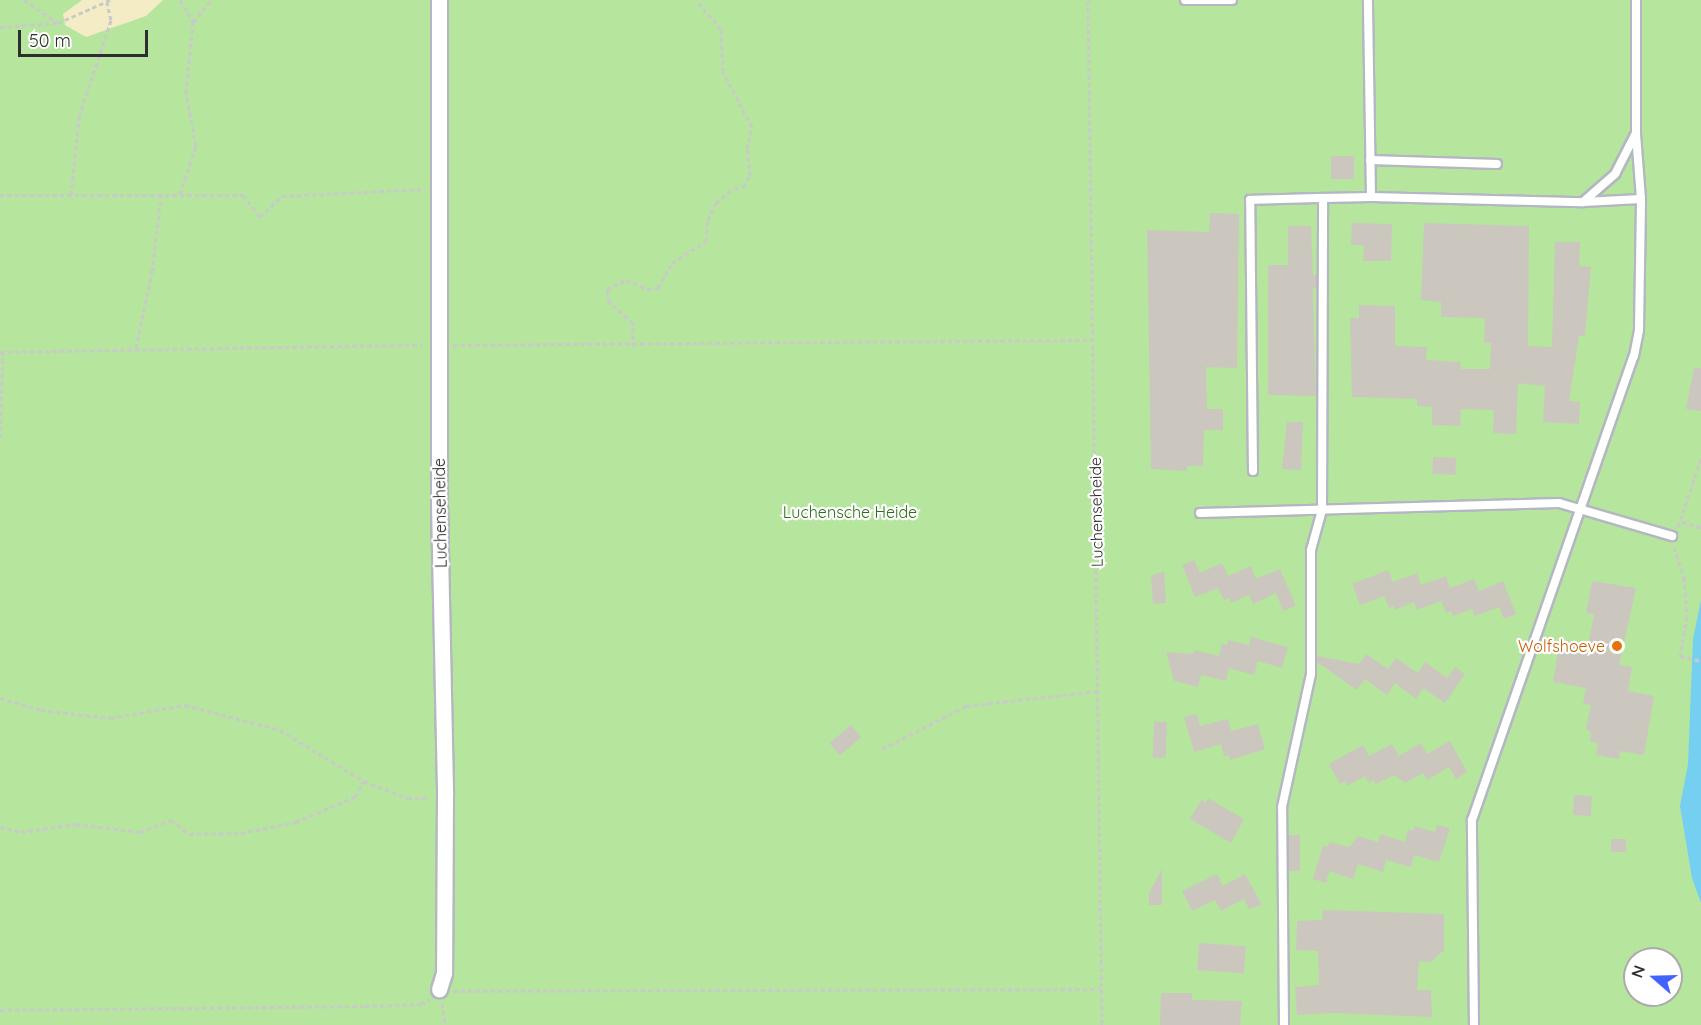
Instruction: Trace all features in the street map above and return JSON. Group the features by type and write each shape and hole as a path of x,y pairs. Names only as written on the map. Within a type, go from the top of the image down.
{"street":[{"name":"Luchenseheide","path":"439,0 439,345 445,795 444,972 439,989"}],"lane":[{"path":"1185,0 1232,0"},
{"path":"1368,0 1371,197"},
{"path":"1474,1025 1472,820 1634,356 1642,295 1641,199 1636,134 1636,0"},
{"path":"1583,202 1615,174 1636,134"},
{"path":"1370,160 1497,164"},
{"path":"1253,471 1250,200 1371,197 1583,202 1641,199"},
{"path":"1284,1025 1282,807 1311,674 1311,550 1322,510 1323,198"},
{"path":"1200,513 1559,503 1672,536"}],"path":[{"path":"24,0 58,23"},
{"path":"180,0 193,22"},
{"path":"180,194 196,146 186,93 193,22 211,0"},
{"path":"633,347 633,322 609,302 607,289 626,280 647,289 658,288 672,263 706,241 708,220 716,203 734,188 743,186 750,176 747,149 752,127 723,72 721,29 696,0"},
{"name":"Luchenseheide","path":"1088,0 1102,1025"},
{"path":"0,27 58,23 109,1 111,20 79,117 71,196"},
{"path":"0,195 161,197 180,194 243,195 260,217 282,196 439,188"},
{"path":"136,348 152,272 161,197"},
{"path":"0,438 2,352 136,348 439,345 633,347 1093,340"},
{"path":"1701,459 1682,522 1672,536 1684,577 1687,616 1680,656 1701,661"},
{"path":"1682,522 1701,527"},
{"path":"882,748 966,705 1098,691"},
{"path":"0,698 41,710 110,718 185,705 279,730 364,781 407,798 445,795"},
{"path":"0,827 21,832 76,824 140,832 171,820 189,834 241,833 296,822 356,797 364,781"},
{"path":"0,1010 421,1004 439,989 480,994 1101,988"},
{"path":"439,989 445,1025"}],"green space":[{"name":"Luchensche Heide","path":"0,0 1701,0 1701,1025 0,1025"}],"sand":[{"path":"82,0 163,0 146,16 86,37 65,25 63,14"}],"water":[{"path":"1701,600 1701,903 1692,878 1680,806 1688,764 1693,639"}],"building":[{"path":"1331,156 1354,156 1354,179 1331,179"},
{"path":"1210,213 1239,214 1237,368 1206,367 1207,409 1223,409 1223,430 1204,430 1203,466 1187,466 1187,471 1151,469 1147,230 1209,232"},
{"path":"1352,223 1392,224 1391,261 1363,261 1364,245 1351,245"},
{"path":"1424,223 1529,226 1528,346 1552,347 1555,242 1580,242 1579,266 1591,267 1585,336 1579,336 1569,401 1580,402 1579,424 1543,422 1545,386 1518,383 1516,434 1493,433 1494,410 1461,409 1460,426 1432,425 1432,407 1417,406 1417,399 1352,397 1350,318 1359,318 1359,305 1395,306 1395,346 1427,347 1426,360 1461,362 1460,369 1490,369 1491,343 1484,343 1485,318 1441,317 1441,302 1421,300"},
{"path":"1288,226 1311,226 1313,275 1317,275 1317,288 1313,288 1316,396 1268,395 1268,265 1288,265"},
{"path":"1694,368 1701,368 1701,411 1686,409"},
{"path":"1287,422 1303,422 1301,470 1282,469"},
{"path":"1433,457 1456,458 1455,475 1432,474"},
{"path":"1194,560 1200,573 1222,563 1228,576 1251,566 1256,579 1280,569 1296,606 1283,611 1276,593 1253,604 1249,595 1231,603 1229,598 1224,600 1218,588 1195,597 1182,565"},
{"path":"1388,570 1393,582 1417,573 1421,585 1446,576 1450,588 1474,579 1479,591 1503,581 1516,614 1504,619 1499,607 1475,616 1472,609 1453,616 1451,611 1446,613 1441,601 1417,610 1414,602 1395,610 1393,606 1389,608 1384,596 1360,605 1352,584"},
{"path":"1164,571 1166,603 1153,604 1151,576"},
{"path":"1592,581 1636,588 1619,665 1632,667 1628,691 1654,696 1644,755 1620,751 1619,759 1596,755 1598,743 1590,742 1591,733 1586,729 1591,705 1583,704 1586,688 1553,682 1560,640 1588,645 1594,614 1586,613"},
{"path":"1251,637 1288,647 1282,668 1258,661 1254,675 1229,668 1226,681 1201,675 1198,687 1174,681 1166,652 1193,654 1194,650 1219,656 1222,643 1227,645 1228,640 1249,645"},
{"path":"1366,654 1388,669 1396,658 1418,673 1425,662 1447,678 1455,667 1465,674 1445,703 1423,688 1416,699 1395,683 1387,695 1365,679 1357,690 1317,662 1317,656 1359,664"},
{"path":"1197,714 1200,726 1228,719 1231,731 1258,724 1265,749 1230,760 1229,755 1224,756 1221,744 1194,752 1184,717"},
{"path":"1154,722 1167,722 1166,758 1153,758"},
{"path":"851,725 861,737 840,755 830,743"},
{"path":"1450,741 1467,772 1456,779 1449,767 1427,780 1423,773 1405,783 1394,775 1376,784 1373,780 1369,783 1365,776 1347,786 1345,781 1340,784 1329,764 1363,745 1369,756 1392,744 1399,756 1421,743 1427,754"},
{"path":"1574,795 1592,796 1591,816 1573,815"},
{"path":"1208,798 1244,819 1231,843 1190,819 1201,800 1206,803"},
{"path":"1437,825 1450,828 1439,862 1414,855 1411,867 1386,860 1383,872 1358,864 1353,879 1329,871 1326,883 1313,879 1323,845 1328,847 1329,842 1349,847 1358,836 1378,842 1380,834 1405,842 1408,829 1413,831 1415,826 1435,832"},
{"path":"1288,835 1300,835 1300,871 1288,871"},
{"path":"1611,839 1626,839 1626,852 1611,852"},
{"path":"1162,869 1162,905 1149,905 1149,893"},
{"path":"1217,874 1223,886 1245,874 1262,905 1249,909 1244,899 1221,911 1215,900 1192,911 1182,891"},
{"path":"1323,910 1444,914 1444,950 1431,962 1419,961 1417,990 1431,990 1432,1017 1332,1013 1297,1015 1295,987 1319,985 1318,951 1296,950 1297,921 1322,920"},
{"path":"1199,943 1246,946 1244,973 1197,970"},
{"path":"1161,993 1192,993 1192,1000 1242,1001 1240,1025 1160,1025"}],"place":[{"name":"Wolfshoeve","path":"1617,646"}]}
